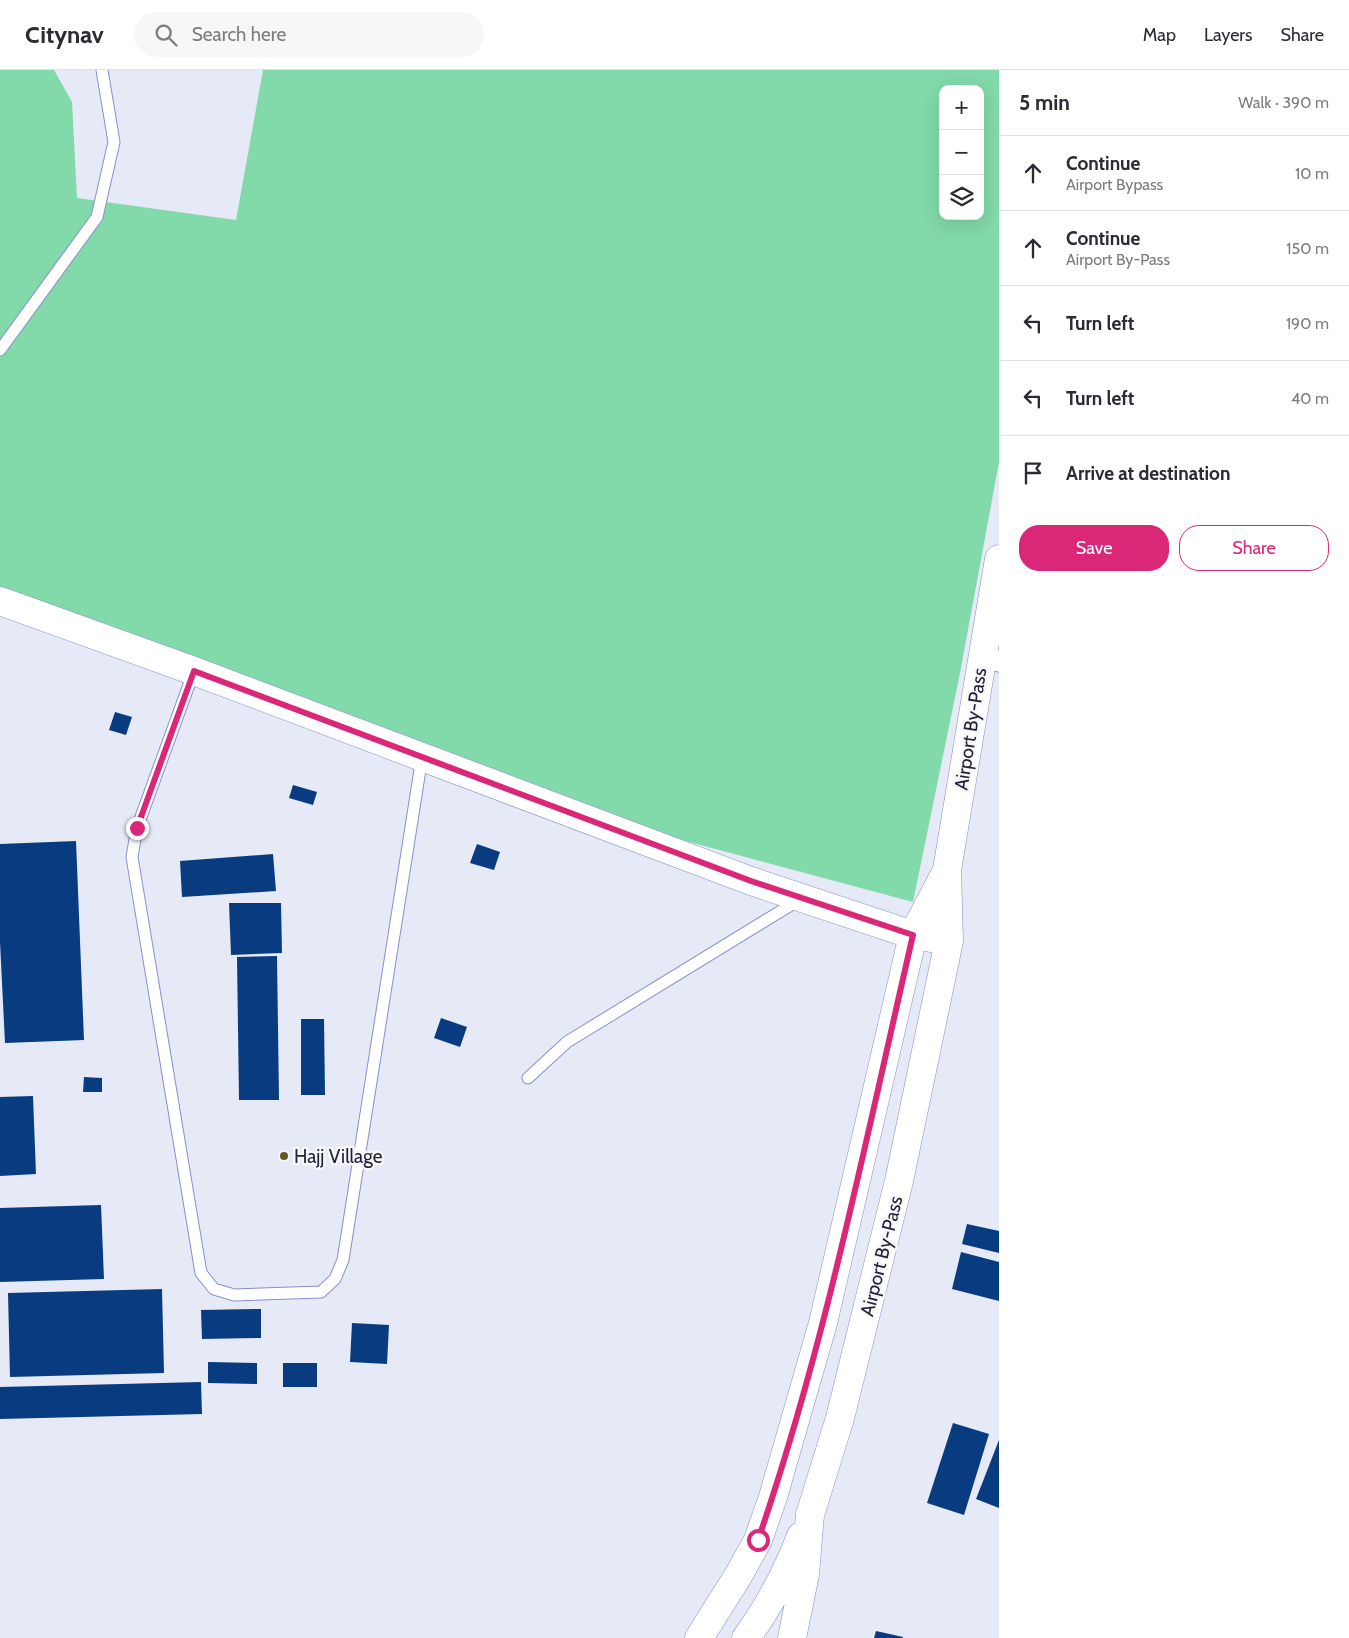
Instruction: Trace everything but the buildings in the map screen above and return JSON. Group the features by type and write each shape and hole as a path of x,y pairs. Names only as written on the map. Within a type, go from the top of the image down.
{"main road":[{"name":"Airport By-Pass","path":"792,1638 805,1574 810,1515 840,1418 899,1181 949,941 947,870 990,659 999,559"},
{"path":"0,601 194,671 803,898 913,935 949,941"},
{"name":"Airport By-Pass","path":"699,1638 758,1540 773,1496 823,1323 913,935 947,870"},
{"path":"746,1638 760,1619 792,1560 810,1515"}],"lane":[{"path":"0,350 97,217 114,142 102,70"},
{"path":"194,671 137,828 132,857 201,1273 214,1289 234,1295 322,1292 335,1279 344,1260 422,757"},
{"path":"528,1078 567,1042 803,898"}],"green space":[{"path":"0,70 54,70 72,102 77,198 236,220 263,70 999,70 999,462 960,673 913,902 488,788 0,600"}],"place":[{"name":"Hajj Village","path":"284,1156"}],"route":[{"path":"137,828 194,671 751,881 913,935 823,1323 773,1496 758,1540"}]}
